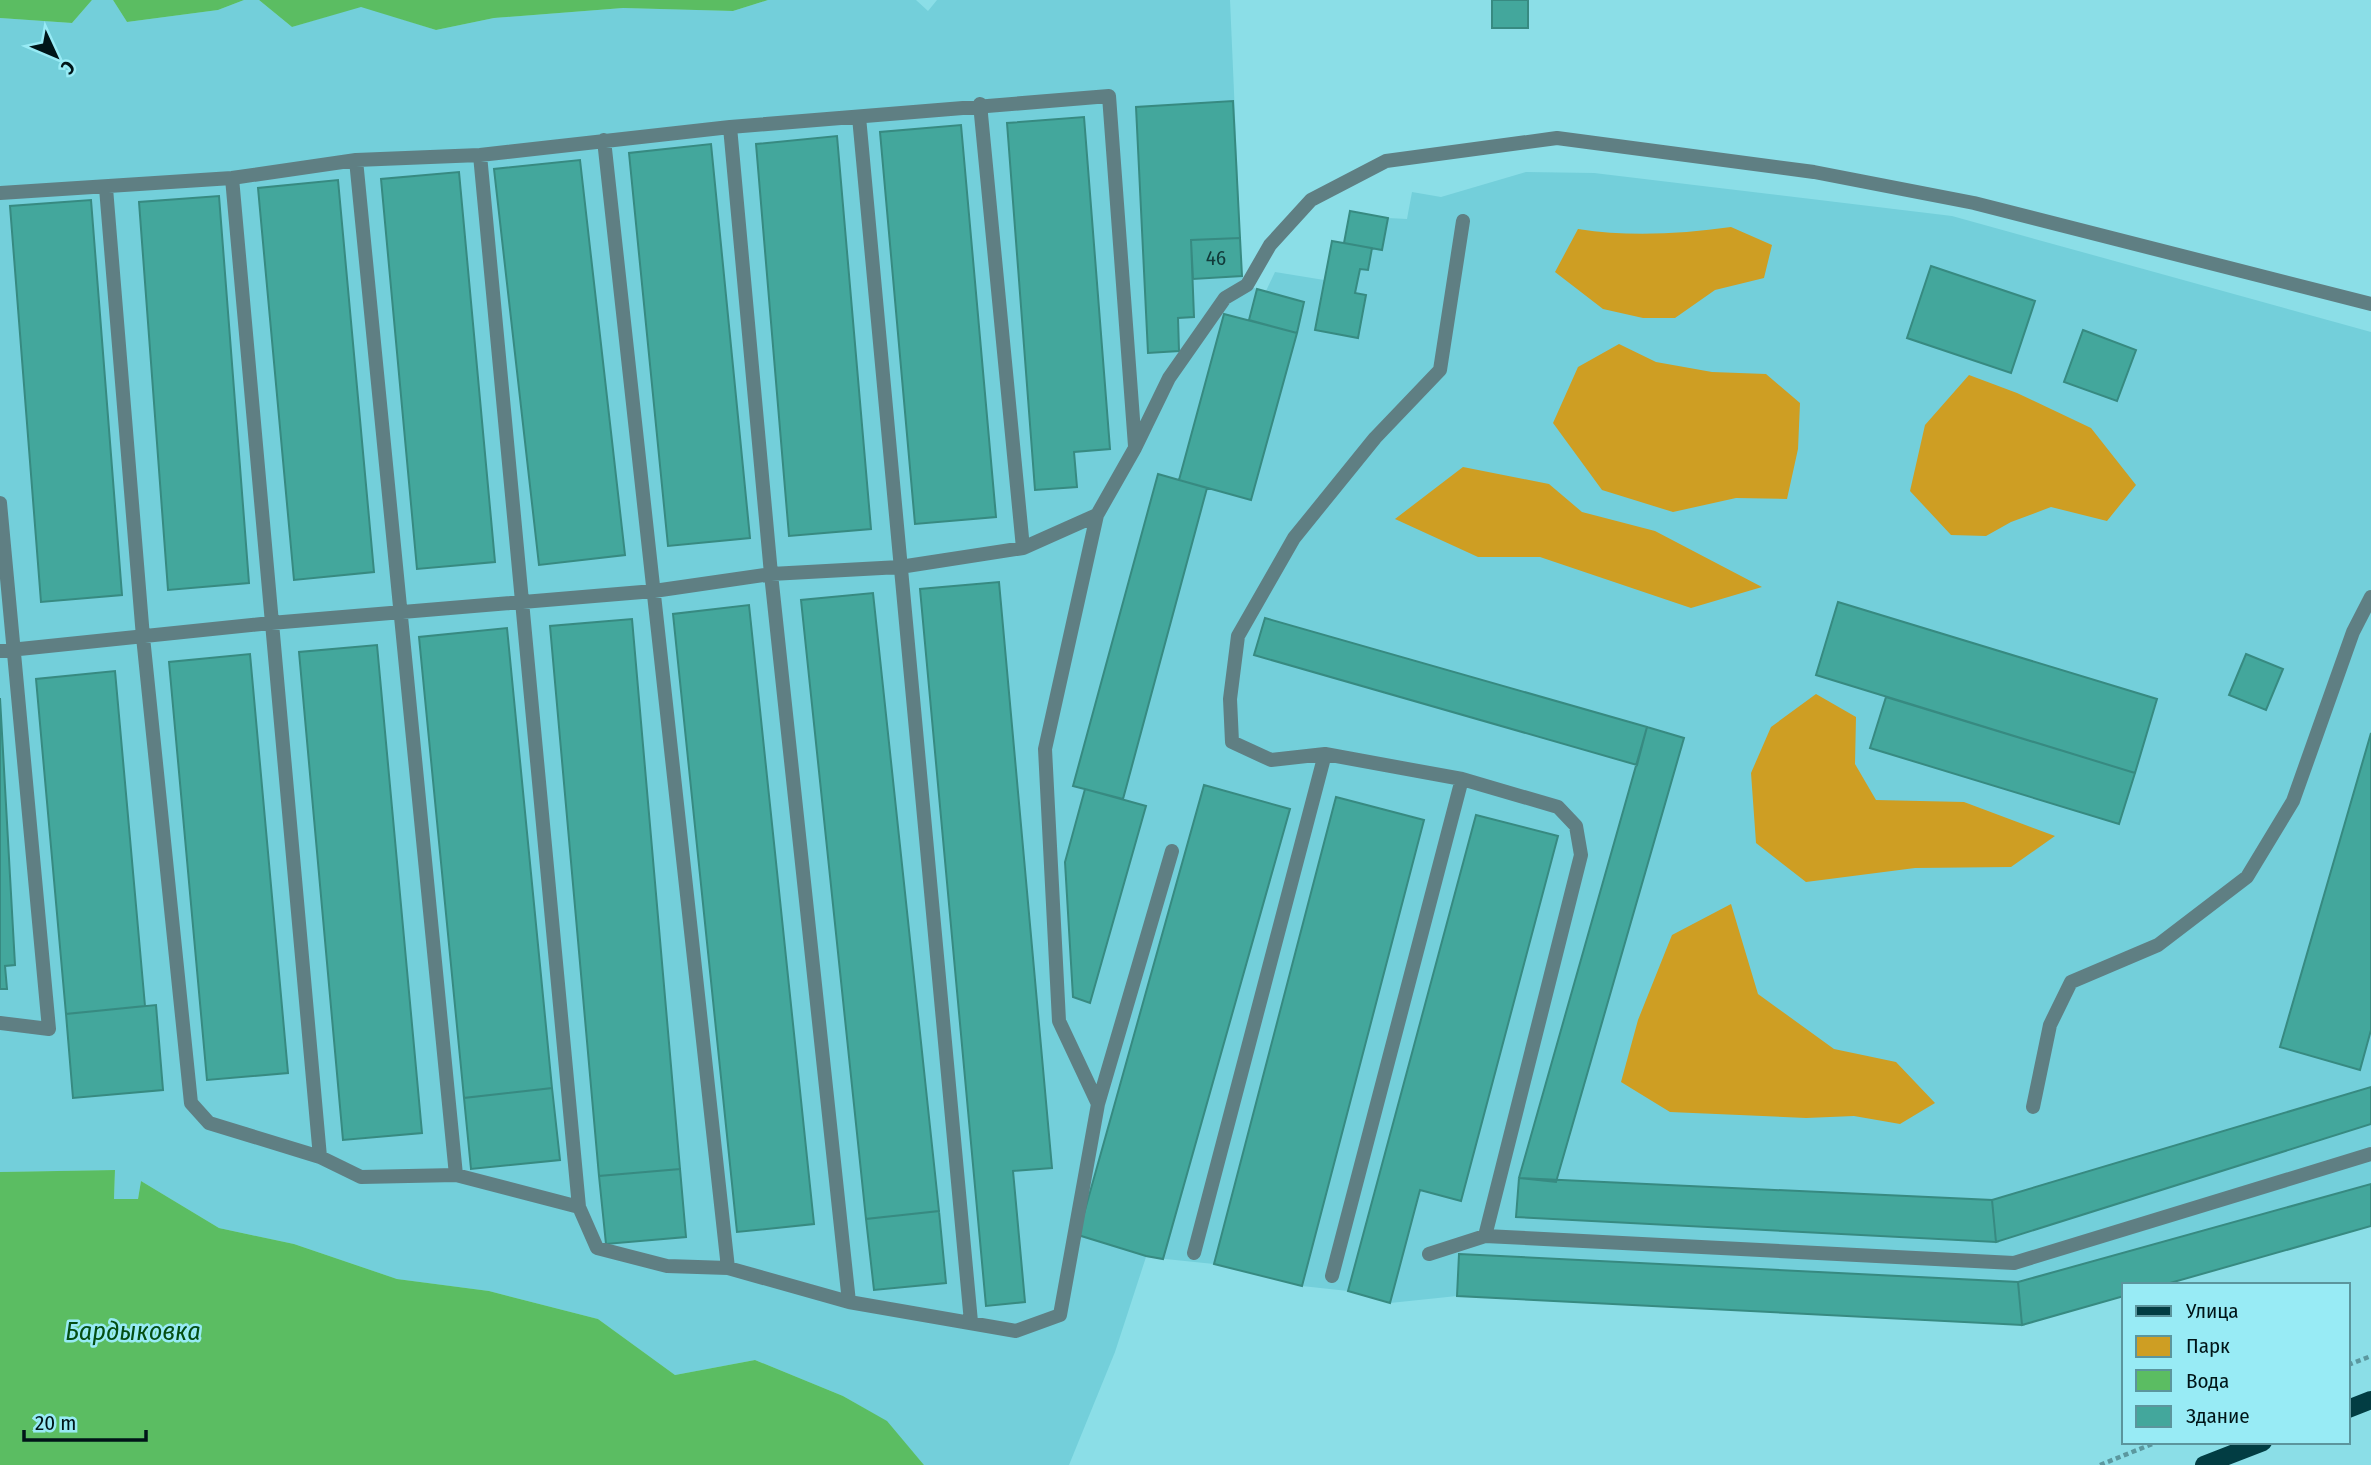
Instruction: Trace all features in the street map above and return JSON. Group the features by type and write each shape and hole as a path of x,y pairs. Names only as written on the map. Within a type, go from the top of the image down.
{"main road":[{"path":"2350,1408 2371,1400"},
{"path":"2204,1465 2258,1444"}],"lane":[{"path":"0,193 232,178 356,160 480,155 730,127 980,104 1109,96 1135,448"},
{"path":"980,104 1023,548"},
{"path":"859,117 971,1322"},
{"path":"730,127 771,574 849,1303"},
{"path":"1098,1104 1059,1021 1045,749 1097,515 1135,448 1169,379 1226,299 1247,285 1270,245 1311,200 1386,162 1557,138 1814,172 1974,203 2371,304"},
{"path":"604,140 727,1268"},
{"path":"480,155 579,1207 597,1248 667,1266 727,1268 849,1303 1016,1331 1060,1315 1098,1104 1172,851"},
{"path":"356,160 456,1175"},
{"path":"232,178 320,1157"},
{"path":"106,188 143,636 191,1103 209,1123 320,1157 362,1177 456,1175 579,1207"},
{"path":"1463,221 1440,370 1375,438 1294,538 1238,636 1230,699 1232,742 1271,760 1325,754 1462,779 1558,807 1576,826 1581,855 1485,1236"},
{"path":"0,503 7,651 49,1029 0,1023"},
{"path":"7,651 271,623 654,591 771,574 900,567 1023,548 1097,515"},
{"path":"2033,1107 2050,1024 2071,982 2158,945 2247,877 2293,801 2353,632 2371,597"},
{"path":"1194,1253 1325,754"},
{"path":"1332,1276 1462,779"},
{"path":"1429,1254 1485,1236 2014,1263 2371,1154"}],"path":[{"path":"2350,1364 2371,1356"},
{"path":"2101,1465 2152,1444"}],"shaded area":[{"path":"92,0 113,0 127,22 218,10 244,0 259,0 292,27 361,6 436,30 494,18 623,8 733,11 768,0 916,0 928,11 937,0 1230,0 1242,276 1247,285 1257,289 1266,291 1275,272 1324,280 1332,241 1382,250 1388,218 1407,219 1412,192 1441,197 1526,172 1594,173 1952,216 2371,332 2371,1226 2132,1283 2122,1283 2122,1297 2022,1325 1457,1296 1390,1303 1348,1291 1302,1286 1214,1264 1146,1257 1115,1352 1069,1465 924,1465 886,1421 843,1396 755,1360 675,1375 598,1319 489,1291 397,1279 294,1244 219,1228 141,1181 138,1199 114,1199 115,1170 0,1172 0,18 72,23"}],"green space":[{"path":"1731,227 1772,245 1764,278 1715,290 1675,318 1643,318 1603,309 1555,272 1578,229 1654,234"},
{"path":"1619,344 1656,362 1712,372 1766,374 1800,403 1798,449 1787,499 1736,498 1673,512 1602,490 1553,423 1578,367"},
{"path":"1969,375 2017,393 2091,428 2136,485 2107,521 2051,507 2011,522 1986,536 1951,535 1910,491 1925,425"},
{"path":"1463,467 1549,484 1582,512 1655,531 1762,587 1691,608 1540,557 1478,557 1395,519"},
{"path":"1816,694 1856,717 1855,764 1876,800 1964,802 2055,836 2011,867 1915,868 1806,882 1756,843 1751,773 1771,727"},
{"path":"1731,904 1758,994 1834,1049 1896,1062 1935,1103 1900,1124 1854,1116 1806,1118 1670,1112 1621,1082 1638,1020 1672,935"}],"water":[{"path":"0,0 92,0 72,23 0,18"},
{"path":"113,0 244,0 218,10 127,22"},
{"path":"259,0 768,0 733,11 623,8 494,18 436,30 361,7 292,27"},
{"name":"Бардыковка","path":"115,1170 114,1199 138,1199 141,1181 219,1228 294,1244 397,1279 489,1291 598,1319 675,1375 755,1360 843,1396 887,1421 924,1465 0,1465 0,1172"}],"building":[{"path":"1492,0 1528,0 1528,28 1492,28"},
{"path":"1233,101 1240,238 1191,240 1194,317 1178,318 1179,351 1148,353 1136,107"},
{"path":"1084,117 1110,449 1074,452 1077,487 1035,490 1007,123"},
{"path":"961,125 996,517 915,524 880,132"},
{"path":"837,136 871,529 789,536 756,144"},
{"path":"711,144 750,538 668,546 629,153"},
{"path":"580,160 625,555 539,565 494,169"},
{"path":"459,172 495,562 417,569 381,179"},
{"path":"338,180 374,572 294,580 258,188"},
{"path":"219,196 249,583 168,590 139,202"},
{"path":"91,200 122,595 41,602 10,206"},
{"path":"1350,211 1388,218 1382,250 1344,243"},
{"path":"1240,238 1242,276 1193,279 1191,240"},
{"path":"1332,241 1372,248 1368,270 1360,269 1355,293 1366,295 1358,338 1315,330"},
{"path":"1931,266 2035,301 2011,373 1907,338"},
{"path":"1257,289 1304,302 1297,333 1249,320"},
{"path":"1224,314 1297,333 1251,500 1179,480"},
{"path":"2083,330 2136,350 2117,401 2064,382"},
{"path":"1158,474 1207,488 1123,799 1073,786"},
{"path":"999,582 1052,1168 1013,1171 1025,1302 986,1306 920,589"},
{"path":"873,593 939,1211 866,1219 801,600"},
{"path":"1838,602 2157,699 2135,773 1816,675"},
{"path":"749,605 814,1224 737,1232 673,614"},
{"path":"1265,618 1647,727 1637,765 1254,655"},
{"path":"632,619 680,1169 599,1176 550,626"},
{"path":"507,628 552,1088 464,1098 419,637"},
{"path":"377,645 422,1133 343,1140 299,652"},
{"path":"250,654 288,1073 207,1080 169,662"},
{"path":"2246,654 2283,669 2266,710 2229,695"},
{"path":"115,671 145,1006 66,1014 36,679"},
{"path":"1886,697 2135,773 2119,824 1870,748"},
{"path":"0,698 15,965 5,966 7,989 0,989"},
{"path":"1647,727 1684,738 1556,1182 1519,1178"},
{"path":"2371,733 2371,1030 2360,1070 2280,1047"},
{"path":"1204,785 1290,809 1163,1259 1078,1235"},
{"path":"1085,789 1146,806 1090,1003 1073,997 1065,862"},
{"path":"1336,797 1424,820 1302,1286 1214,1264"},
{"path":"1476,815 1558,836 1461,1201 1420,1190 1390,1303 1348,1291"},
{"path":"156,1005 163,1090 73,1098 66,1014"},
{"path":"2371,1087 2371,1124 1996,1242 1992,1200"},
{"path":"552,1088 560,1160 471,1169 464,1098"},
{"path":"680,1169 686,1237 606,1244 599,1176"},
{"path":"1519,1178 1992,1200 1996,1242 1516,1217"},
{"path":"2371,1184 2371,1226 2170,1283 2122,1283 2122,1297 2022,1325 2018,1282"},
{"path":"939,1211 946,1283 874,1290 866,1219"},
{"path":"1459,1254 2018,1282 2022,1325 1457,1296"}]}
